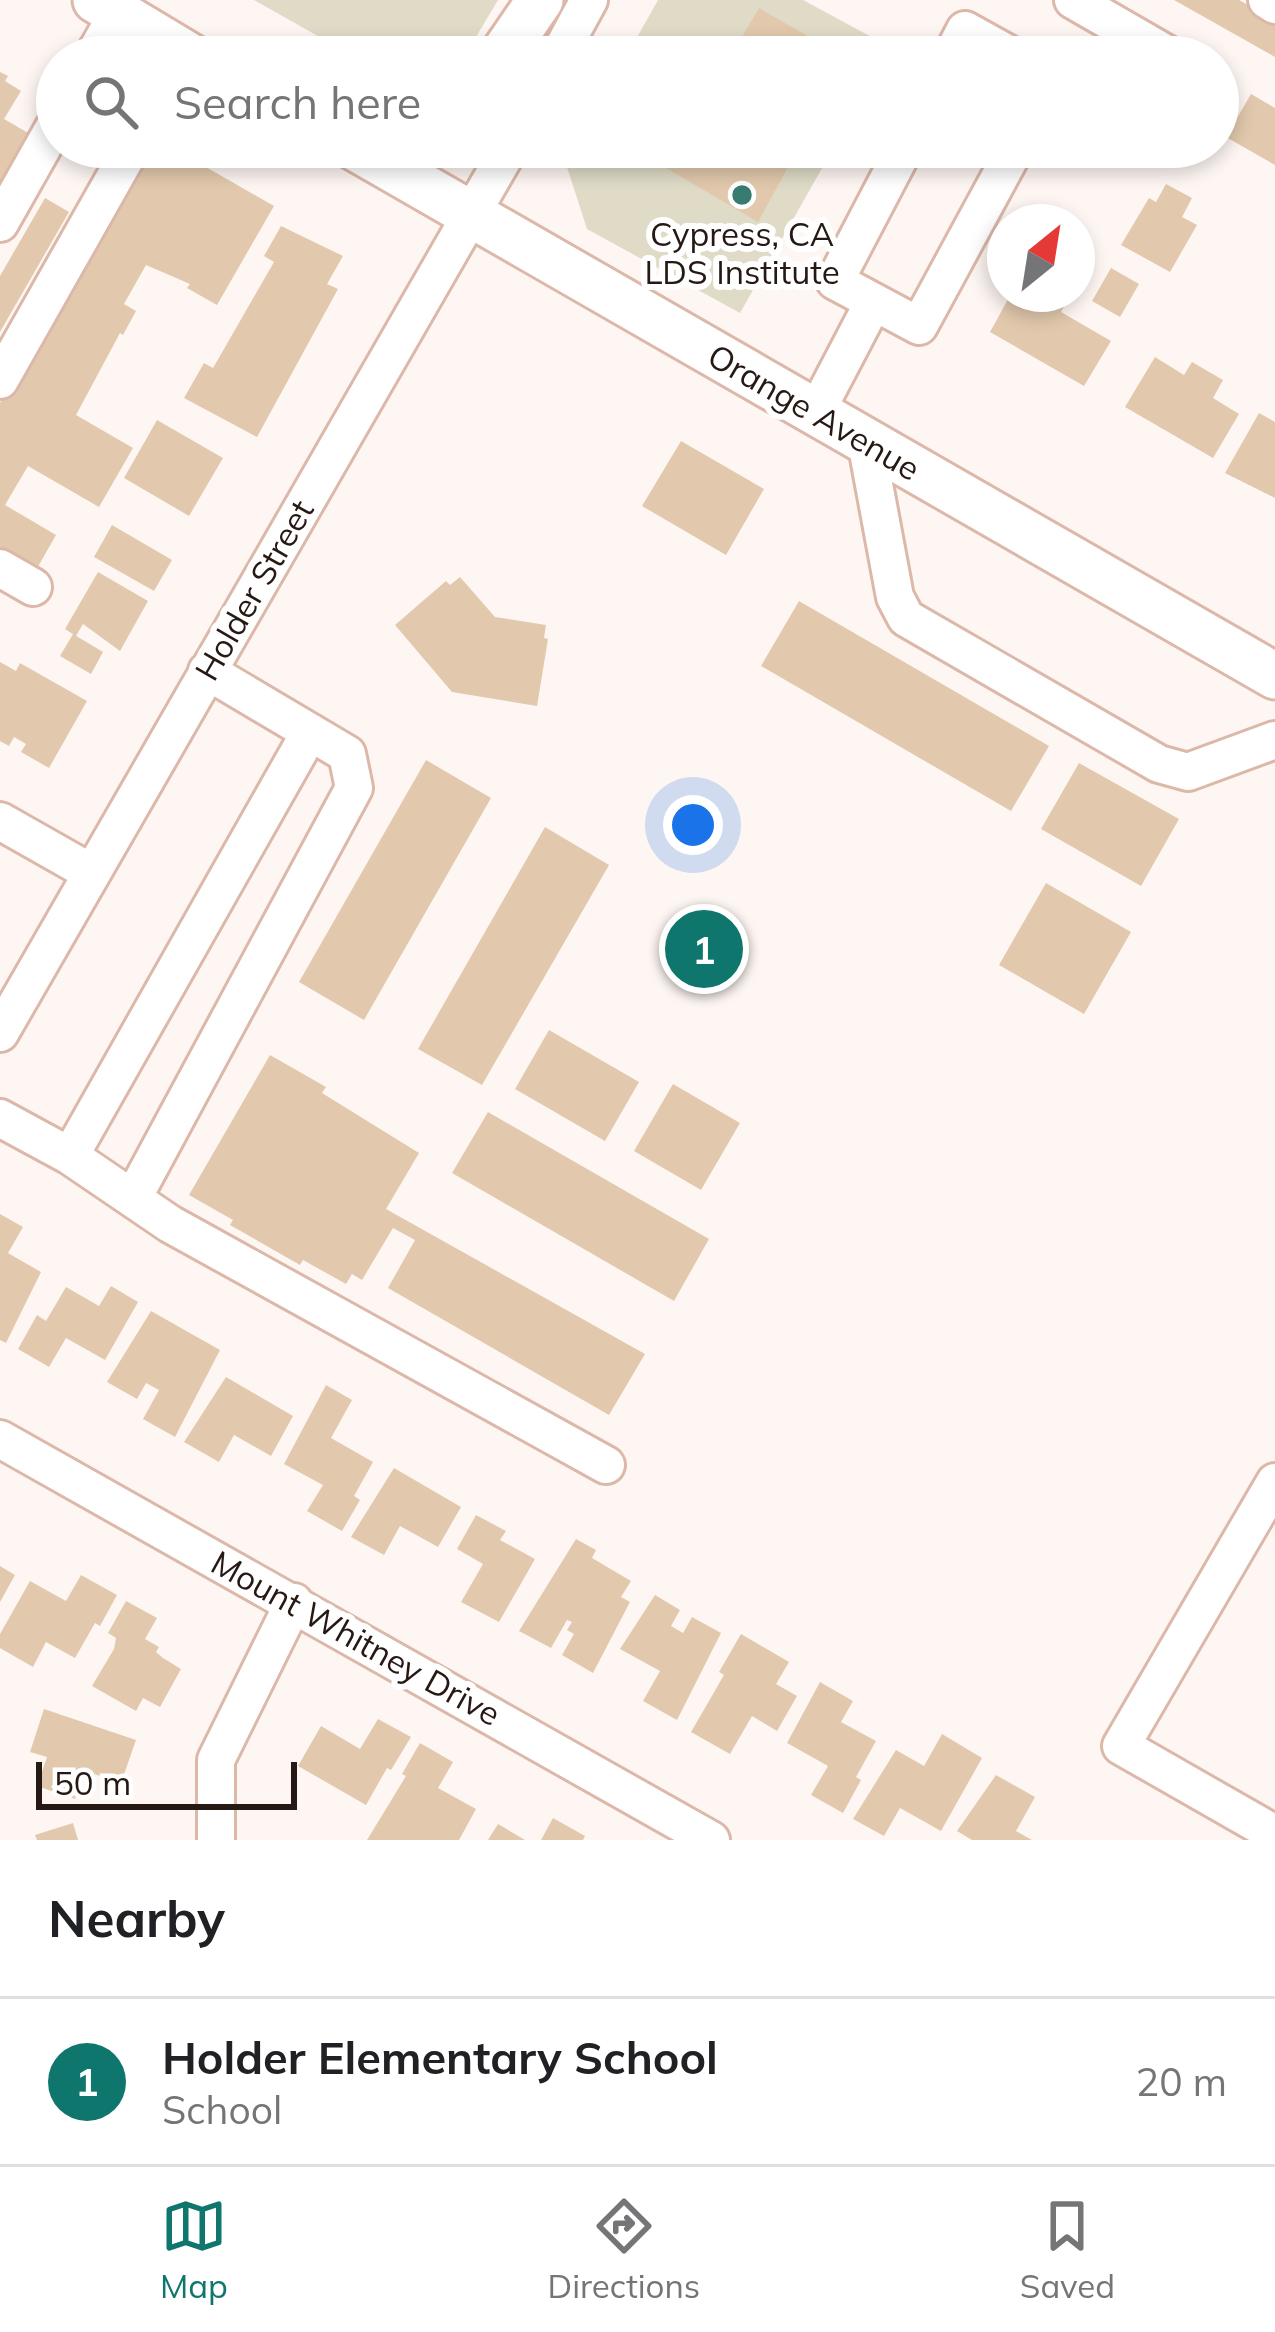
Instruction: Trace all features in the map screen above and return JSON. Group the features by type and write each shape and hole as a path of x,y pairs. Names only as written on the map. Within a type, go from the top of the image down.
{"main road":[{"path":"515,36 540,0"},
{"path":"107,6 154,36"},
{"name":"Orange Avenue","path":"390,168 1275,676"}],"street":[{"path":"569,36 589,0"},
{"path":"1073,0 1136,36"},
{"path":"1267,0 1275,4"},
{"path":"99,36 107,6"},
{"path":"0,224 36,160"},
{"path":"0,380 120,168"},
{"name":"Holder Street","path":"0,1033 498,168"},
{"path":"894,168 835,281 919,326 1005,168"},
{"path":"816,412 873,303"},
{"path":"866,441 895,597 906,618 1159,764 1188,772 1275,740"},
{"path":"0,568 33,587"},
{"path":"133,1198 354,788 347,754 207,671"},
{"path":"70,1156 310,732"},
{"path":"0,821 90,872"},
{"path":"0,1118 70,1156 170,1224 606,1465"},
{"name":"Mount Whitney Drive","path":"0,1439 711,1840"},
{"path":"1275,1482 1120,1747 1275,1834"},
{"path":"216,1840 216,1760 294,1602"}],"shaded area":[{"path":"254,0 498,0 477,36 318,36"},
{"path":"658,0 803,0 870,36 638,36"},
{"path":"567,168 822,168 740,313 587,229"}],"building":[{"path":"1174,0 1239,0 1275,20 1275,57"},
{"path":"759,8 808,36 742,36"},
{"path":"0,72 21,91 4,119 30,134 0,186"},
{"path":"1251,94 1275,108 1275,165 1239,144 1239,115"},
{"path":"130,168 208,168 274,206 217,305 187,288 190,284 146,265 124,304 136,311 76,415 133,448 99,507 28,466 5,505 56,535 35,572 0,552 0,403"},
{"path":"666,168 788,168 758,222"},
{"path":"1166,184 1192,198 1182,217 1197,225 1170,272 1121,245 1149,198 1156,202"},
{"path":"45,198 69,212 0,332 0,276"},
{"path":"281,226 343,256 327,284 338,289 257,437 184,398 204,363 213,368 274,262 264,256"},
{"path":"1111,268 1139,284 1120,317 1095,303"},
{"path":"1001,312 1061,312 1111,341 1084,386 990,332"},
{"path":"1155,357 1184,375 1192,362 1223,380 1213,398 1239,414 1213,458 1125,407"},
{"path":"1259,413 1275,422 1275,498 1225,473"},
{"path":"157,420 223,458 189,516 124,478"},
{"path":"681,441 764,489 726,555 642,506"},
{"path":"112,525 172,560 154,591 94,557"},
{"path":"98,572 148,601 120,651 83,624 76,636 65,629"},
{"path":"460,577 495,617 546,625 537,706 452,692 395,625 446,581 450,585"},
{"path":"799,601 1049,746 1011,811 761,666"},
{"path":"73,634 103,652 91,674 60,656"},
{"path":"0,662 16,671 20,663 87,701 49,768 21,752 26,744 14,737 9,746 0,741"},
{"path":"426,760 491,798 364,1020 299,982"},
{"path":"1079,763 1179,819 1141,886 1041,829"},
{"path":"545,827 609,865 482,1085 418,1049"},
{"path":"1046,883 1131,932 1084,1014 999,965"},
{"path":"549,1030 639,1082 605,1141 515,1089"},
{"path":"270,1055 326,1087 322,1093 419,1153 386,1209 645,1354 609,1415 388,1288 415,1240 393,1228 362,1280 352,1274 346,1284 303,1260 300,1265 189,1195"},
{"path":"673,1084 740,1123 701,1190 634,1151"},
{"path":"488,1112 709,1239 674,1301 452,1173"},
{"path":"0,1214 23,1227 8,1253 41,1272 6,1343 0,1340"},
{"path":"111,1286 138,1302 105,1360 66,1338 49,1367 18,1349 37,1315 46,1321 66,1287 99,1306"},
{"path":"151,1311 220,1350 175,1437 143,1419 159,1390 146,1383 137,1399 107,1382"},
{"path":"226,1377 293,1416 271,1456 234,1435 219,1462 184,1442"},
{"path":"326,1385 352,1400 331,1438 373,1462 354,1496 360,1500 342,1531 307,1511 323,1485 284,1464"},
{"path":"394,1468 461,1507 438,1547 400,1526 384,1555 351,1537"},
{"path":"476,1515 506,1531 500,1540 535,1559 499,1622 461,1602 483,1564 457,1549"},
{"path":"576,1539 596,1550 592,1558 631,1581 621,1597 630,1602 593,1673 562,1655 574,1634 567,1630 572,1622 567,1620 551,1648 519,1631"},
{"path":"0,1566 15,1575 0,1602"},
{"path":"81,1575 117,1595 75,1658 46,1642 33,1667 0,1648 0,1634 30,1581 66,1601"},
{"path":"655,1595 680,1610 671,1626 683,1633 692,1617 721,1633 677,1720 643,1701 660,1671 620,1649"},
{"path":"126,1601 157,1618 145,1639 181,1669 160,1707 143,1698 136,1711 92,1686 114,1649 116,1638 108,1633"},
{"path":"741,1634 789,1662 776,1684 797,1696 777,1731 752,1716 730,1754 691,1732"},
{"path":"820,1682 853,1701 841,1722 876,1741 843,1813 811,1795 828,1766 787,1743"},
{"path":"44,1709 136,1740 121,1783 85,1771 75,1799 37,1786 47,1757 30,1752"},
{"path":"378,1719 411,1737 366,1805 298,1766 321,1726 360,1749"},
{"path":"942,1734 982,1758 941,1831 900,1808 884,1836 853,1819 896,1750 924,1766"},
{"path":"420,1743 453,1762 438,1788 476,1809 459,1840 367,1840 406,1776 402,1774"},
{"path":"996,1775 1035,1797 1016,1831 1032,1840 972,1840 957,1831"},
{"path":"553,1818 585,1836 583,1840 541,1840"},
{"path":"73,1823 78,1840 37,1840 35,1835"},
{"path":"498,1824 525,1840 488,1840"}],"place":[{"name":"Cypress, CA LDS Institute","path":"742,195"},
{"name":"Holder Elementary School","path":"704,949"}]}
